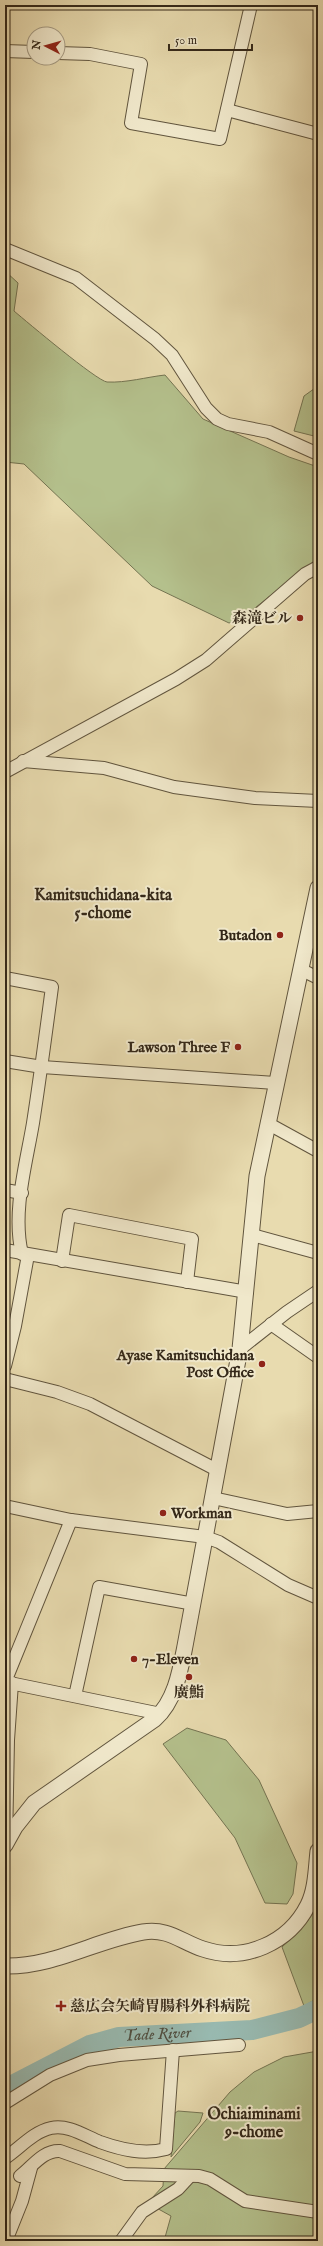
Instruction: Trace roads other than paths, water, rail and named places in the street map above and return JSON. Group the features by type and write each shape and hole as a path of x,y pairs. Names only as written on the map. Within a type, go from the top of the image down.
{"street":[{"path":"66,53 90,54 141,64 131,123 220,139 251,5"},
{"path":"5,51 26,52"},
{"path":"227,110 318,134"},
{"path":"5,249 76,278 155,339 172,354 206,408 217,419 228,424 269,432 318,454"},
{"path":"5,772 176,679 206,660 305,574 318,567"},
{"path":"24,761 104,768 174,787 247,797 318,801"},
{"path":"5,1844 26,1812 43,1796 161,1714 174,1690 182,1664 194,1604 240,1349 247,1292 257,1176 275,1083 318,888"},
{"path":"300,969 318,978"},
{"path":"5,978 52,987 42,1067 22,1193 18,1238 25,1255 15,1326 5,1366"},
{"path":"5,1061 42,1067 275,1083"},
{"path":"267,1123 318,1151"},
{"path":"5,1190 22,1193"},
{"path":"62,1261 69,1215 192,1239 187,1282"},
{"path":"252,1235 318,1253"},
{"path":"5,1250 25,1255 247,1292"},
{"path":"240,1349 271,1324 318,1291"},
{"path":"271,1324 318,1357"},
{"path":"5,1379 57,1392 90,1404 217,1470"},
{"path":"213,1498 287,1514 318,1511"},
{"path":"5,1506 71,1520 205,1538 219,1542 288,1585 318,1598"},
{"path":"71,1520 5,1682 161,1714"},
{"path":"75,1696 99,1587 194,1604"},
{"path":"5,1844 8,1740 12,1683"},
{"path":"5,1966 42,1962 116,1938 144,1932 160,1931 175,1935 202,1949 219,1953 234,1954 264,1947 290,1931 308,1904 314,1886 318,1851"},
{"path":"5,2102 50,2075 87,2060 173,2050 239,2045"},
{"path":"5,2158 36,2135 56,2128 70,2130 101,2142 132,2151 155,2152 166,2149 173,2050"},
{"path":"20,2176 46,2154 53,2151 60,2151 125,2174 190,2176 210,2179 245,2201 318,2212"},
{"path":"6,2241 22,2200 31,2168"},
{"path":"121,2241 142,2212 178,2189 190,2176"}],"waterway":[{"name":"Tade River","path":"5,2089 90,2045 119,2037 252,2030 299,2018 318,2009"}],"place":[{"name":"森滝ビル","path":"300,618"},
{"name":"Butadon","path":"280,935"},
{"name":"Lawson Three F","path":"238,1047"},
{"name":"Ayase Kamitsuchidana Post Office","path":"262,1364"},
{"name":"Workman","path":"163,1513"},
{"name":"7-Eleven","path":"134,1659"},
{"name":"廣鮨","path":"189,1677"},
{"name":"慈広会矢崎胃腸科外科病院","path":"61,2006"}],"district":[{"name":"Kamitsuchidana-kita 5-chome","path":"103,905"},
{"name":"Ochiaiminami 9-chome","path":"254,2124"}]}
